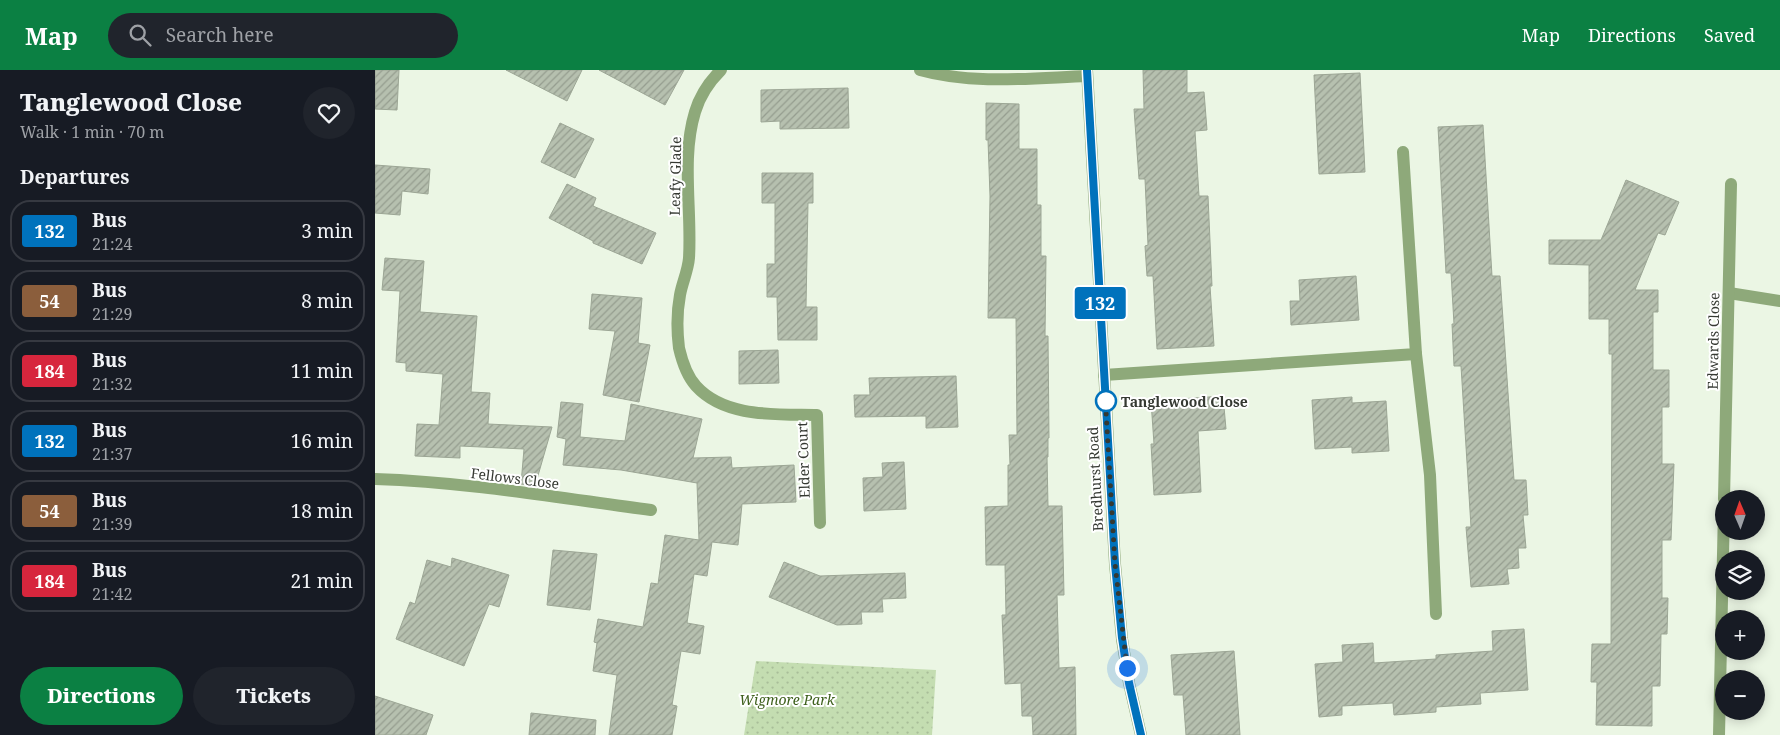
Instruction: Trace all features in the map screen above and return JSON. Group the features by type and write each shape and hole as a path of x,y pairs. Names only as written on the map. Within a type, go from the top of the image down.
{"street":[{"name":"Leafy Glade","path":"689,260 689,138 695,111 704,91 721,70"},
{"path":"920,70 969,78 1022,78 1087,73"},
{"name":"Bredhurst Road","path":"1087,73 1115,564 1129,683 1141,735"},
{"path":"1403,152 1416,354 1430,475 1436,614"},
{"name":"Edwards Close","path":"1724,490 1731,184"},
{"name":"Elder Court","path":"689,260 680,296 678,327 679,348 685,370 694,384 707,397 723,406 772,414 817,415 820,523"},
{"path":"1729,293 1780,301"},
{"path":"1104,376 1416,354"},
{"name":"Fellows Close","path":"375,479 405,480 651,510"},
{"path":"1719,735 1723,540"}],"green space":[{"name":"Wigmore Park","path":"756,661 936,670 932,735 744,735"}],"building":[{"path":"375,70 399,70 397,110 375,109"},
{"path":"506,70 582,70 567,101"},
{"path":"599,70 684,70 665,105"},
{"path":"1143,70 1187,70 1187,93 1204,92 1207,130 1195,131 1199,196 1208,196 1212,286 1210,286 1214,346 1157,349 1153,276 1147,276 1145,246 1148,245 1145,179 1139,179 1134,109 1144,109"},
{"path":"1360,73 1365,172 1319,174 1314,75"},
{"path":"848,88 849,128 780,129 780,121 761,122 761,90"},
{"path":"986,103 1019,104 1019,149 1037,149 1037,205 1041,205 1041,256 1046,256 1045,336 1048,336 1048,506 1062,506 1064,595 1057,595 1059,668 1075,667 1076,735 1033,735 1032,716 1022,716 1021,683 1005,684 1002,615 1006,615 1005,565 986,565 985,507 1008,506 1009,435 1017,435 1016,318 988,318 990,196 988,140 986,140"},
{"path":"560,123 594,139 575,178 541,162"},
{"path":"1483,125 1492,276 1500,276 1514,480 1526,480 1528,515 1523,515 1526,548 1518,548 1519,568 1507,569 1509,584 1471,587 1466,527 1471,527 1461,366 1454,366 1451,273 1446,273 1438,127"},
{"path":"375,165 430,169 428,194 402,191 400,215 375,213"},
{"path":"762,173 813,173 813,203 808,203 806,307 817,307 817,340 778,340 777,297 767,297 767,264 775,264 775,203 762,203"},
{"path":"1626,180 1679,202 1665,235 1658,233 1635,290 1658,290 1658,312 1653,312 1653,370 1669,370 1669,407 1662,407 1662,464 1674,464 1671,540 1662,540 1662,598 1668,598 1667,634 1661,634 1660,686 1652,686 1652,726 1596,725 1597,682 1591,682 1592,644 1611,644 1612,354 1609,354 1609,319 1589,319 1589,265 1549,264 1549,240 1601,240"},
{"path":"567,184 596,198 593,206 656,233 642,264 593,243 593,241 549,218"},
{"path":"385,258 424,261 420,312 477,316 471,392 490,393 488,424 552,427 535,486 521,484 524,449 460,446 460,458 415,456 417,424 439,425 443,374 406,371 406,363 396,362 400,291 382,290"},
{"path":"1356,276 1359,320 1291,325 1290,301 1300,301 1299,280"},
{"path":"592,294 642,298 638,343 650,345 639,402 603,395 615,331 589,329"},
{"path":"778,350 779,383 739,384 739,351"},
{"path":"956,376 958,427 926,428 926,416 855,417 854,395 870,395 869,378"},
{"path":"1223,396 1226,429 1198,431 1201,492 1154,495 1151,444 1154,444 1151,401"},
{"path":"1352,397 1352,403 1386,401 1389,451 1352,453 1352,447 1315,449 1312,400"},
{"path":"561,402 583,404 580,437 625,441 631,404 702,419 693,458 731,457 732,468 794,465 796,502 742,504 738,545 712,542 707,576 694,574 687,623 704,626 700,654 681,651 672,705 677,706 672,735 609,735 617,675 593,671 597,643 594,642 598,619 643,627 651,583 658,584 665,535 699,540 697,483 621,470 563,465 566,439 557,437"},
{"path":"904,462 906,509 864,511 863,478 883,477 882,463"},
{"path":"553,550 597,554 590,610 547,605"},
{"path":"452,558 509,575 499,607 489,604 464,666 396,639 410,602 415,604 427,560 451,567"},
{"path":"784,562 820,576 905,573 906,598 882,599 883,612 861,612 862,624 837,625 769,597"},
{"path":"1524,629 1528,690 1480,693 1481,704 1436,707 1436,712 1394,715 1393,703 1342,706 1342,715 1319,717 1315,664 1343,662 1342,645 1373,643 1374,663 1436,659 1436,655 1493,651 1492,631"},
{"path":"1234,651 1240,735 1186,735 1183,695 1174,695 1171,655"},
{"path":"375,696 433,715 426,735 375,735"},
{"path":"531,713 596,720 595,735 529,735"}],"bus line":[{"name":"132","path":"1087,70 1115,564 1122,638 1129,683 1141,735"}],"place":[{"name":"Tanglewood Close","path":"1106,401"}],"route":[{"path":"1106,401 1105,394 1115,564 1122,638 1127,668"}]}
